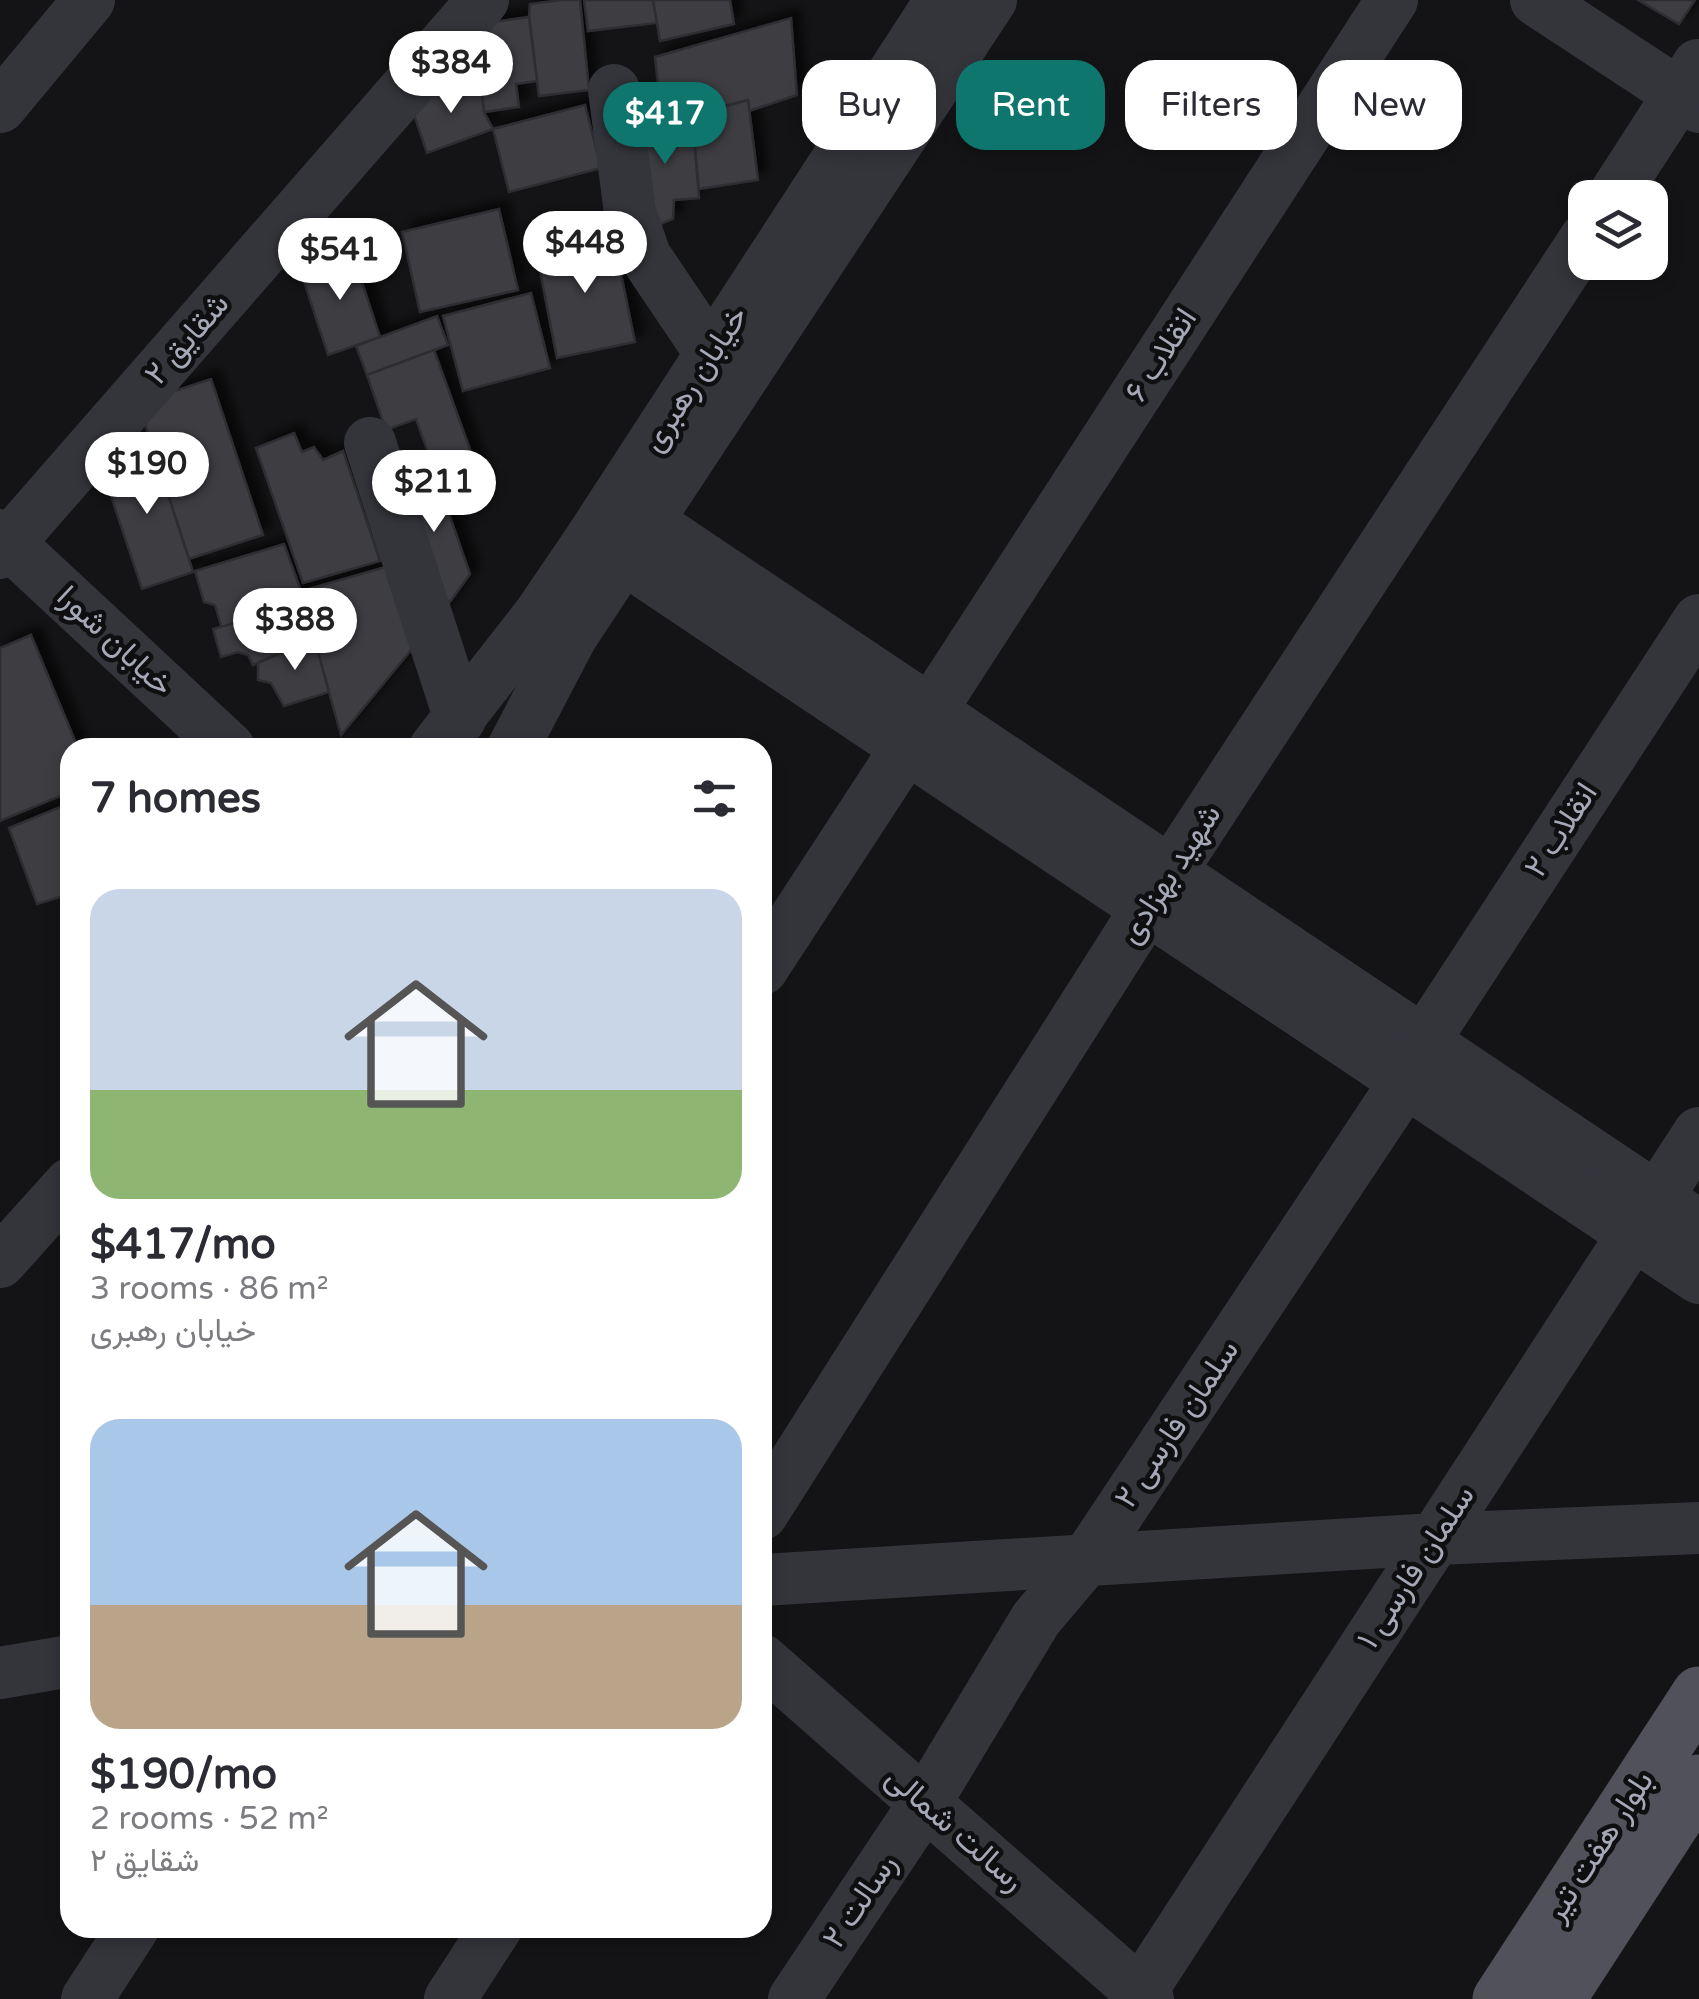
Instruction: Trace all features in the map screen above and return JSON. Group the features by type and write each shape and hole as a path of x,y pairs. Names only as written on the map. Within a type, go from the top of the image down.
{"main road":[{"name":"بلوار هفت تیر","path":"1500,1999 1699,1694"},
{"name":"بلوار هفت تیر","path":"1558,1999 1699,1782"}],"street":[{"path":"0,107 88,0"},
{"name":"شقایق ۲","path":"3,544 483,0"},
{"name":"خیابان رهبری","path":"518,738 711,354 941,0"},
{"name":"خیابان رهبری","path":"447,733 539,615 620,530 991,0"},
{"name":"انقلاب ۶","path":"772,954 1392,0"},
{"path":"1536,0 1693,88 1625,180"},
{"path":"614,90 630,212 645,256 711,354"},
{"name":"شهید بهزادی","path":"772,1498 1159,890 1568,265"},
{"path":"370,443 447,733"},
{"path":"620,530 1644,1216 1699,1278"},
{"name":"خیابان شورا","path":"3,544 218,738"},
{"name":"انقلاب ۲","path":"1414,1061 1699,620"},
{"name":"سلمان فارسی ۲","path":"926,1804 1036,1619 1084,1562 1414,1061"},
{"name":"سلمان فارسی ۱","path":"1141,1997 1696,1138"},
{"path":"0,1262 60,1195"},
{"path":"1644,1216 1699,1226"},
{"path":"772,1579 1435,1538 1699,1528"},
{"path":"0,1673 60,1663"},
{"name":"رسالت شمالی","path":"772,1669 1141,1997"},
{"name":"رسالت ۲","path":"794,1999 926,1804"},
{"path":"87,1999 127,1938"},
{"path":"450,1999 490,1938"}],"building":[{"path":"580,0 589,90 539,96 530,4"},
{"path":"584,0 653,0 657,23 588,31"},
{"path":"653,0 730,0 734,24 660,41"},
{"path":"1638,0 1695,0 1679,24"},
{"path":"529,17 537,81 516,84 519,107 484,112 472,25"},
{"path":"791,18 797,95 749,111 748,100 662,121 655,57"},
{"path":"480,80 484,112 493,129 427,153 410,103"},
{"path":"748,100 758,180 699,189 692,116"},
{"path":"585,105 601,168 509,192 493,129"},
{"path":"692,116 699,198 674,200 673,219 646,230 632,127"},
{"path":"499,209 518,290 420,312 402,232"},
{"path":"613,235 635,342 557,358 536,250"},
{"path":"352,252 380,337 328,355 300,269"},
{"path":"531,293 550,368 463,391 443,316"},
{"path":"437,316 448,345 367,375 356,346"},
{"path":"434,350 484,488 446,502 416,419 386,430 367,375"},
{"path":"211,379 263,535 189,559 138,403"},
{"path":"294,433 302,452 314,447 323,460 343,451 380,561 303,583 256,448"},
{"path":"152,445 193,572 142,589 100,463"},
{"path":"432,465 470,574 439,617 396,480"},
{"path":"284,544 302,604 222,629 215,605 204,602 195,571"},
{"path":"389,566 412,649 341,735 301,591"},
{"path":"302,604 314,638 253,665 248,655 238,652 221,657 213,629"},
{"path":"31,635 74,738 60,738 60,796 0,821 0,648"},
{"path":"314,638 329,692 284,706 271,683 258,680 258,663"},
{"path":"60,807 60,897 37,904 9,828"}]}
